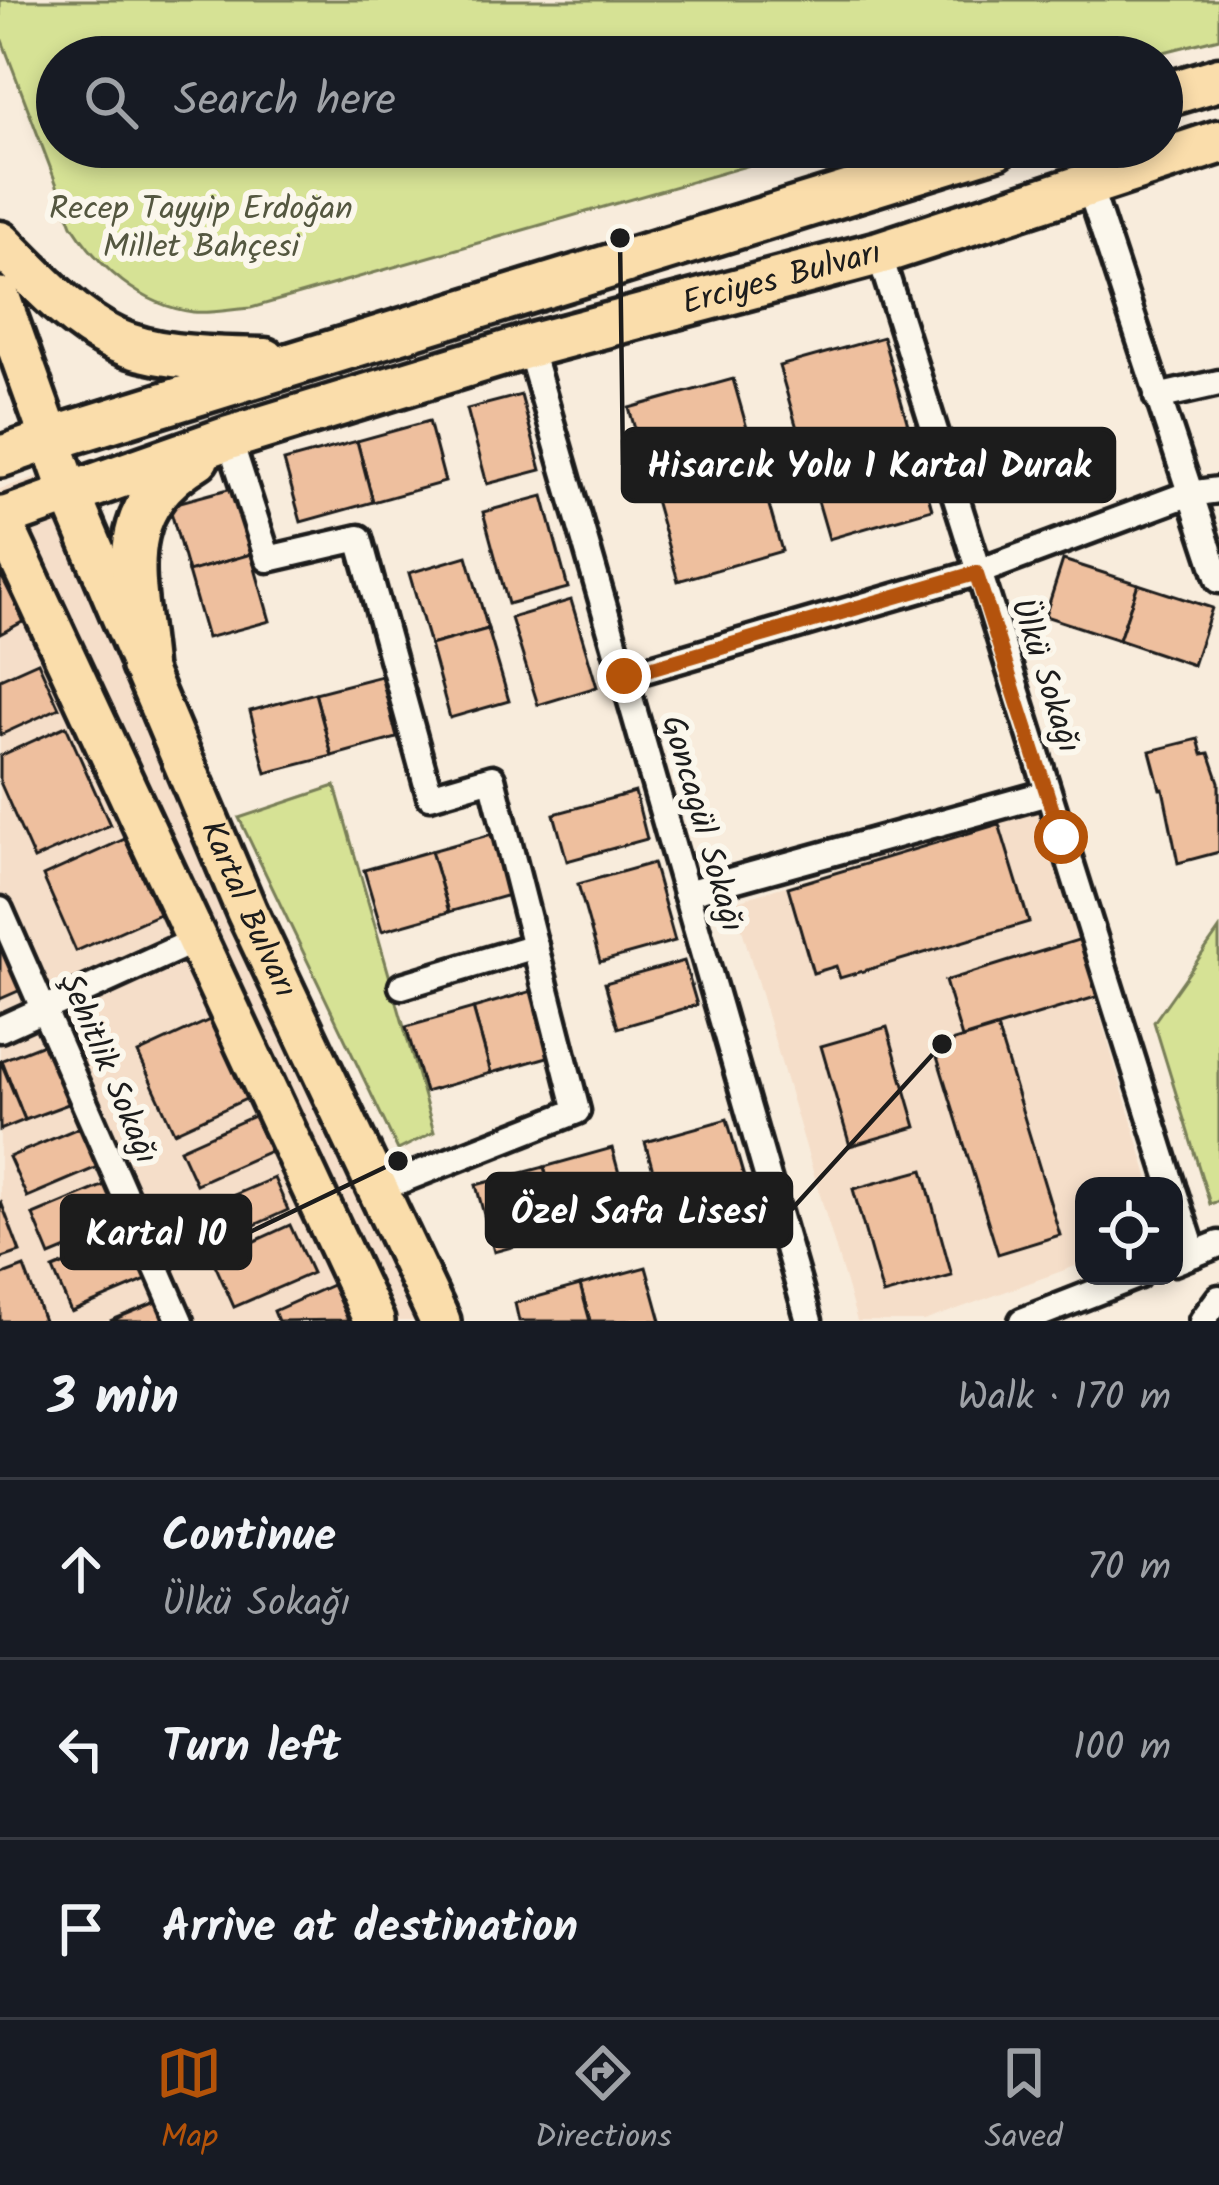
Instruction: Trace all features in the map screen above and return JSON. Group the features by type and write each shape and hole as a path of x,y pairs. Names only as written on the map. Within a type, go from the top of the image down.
{"highway":[{"path":"1183,90 1219,79"},
{"name":"Erciyes Bulvarı","path":"1183,153 1219,142"},
{"name":"Erciyes Bulvarı","path":"51,439 928,168"},
{"name":"Erciyes Bulvarı","path":"70,494 230,438 529,346 879,253 1136,168"},
{"path":"0,242 69,313 121,344 181,358 302,361"},
{"path":"143,665 133,546 142,511 170,474 230,438"}],"main road":[{"path":"0,298 51,439 0,457"},
{"name":"Kartal Bulvarı","path":"51,439 247,912 440,1321"},
{"path":"0,518 70,494"},
{"name":"Kartal Bulvarı","path":"0,518 374,1321"}],"street":[{"path":"1088,183 1219,580"},
{"name":"Ülkü Sokağı","path":"879,253 1169,1177"},
{"name":"Goncagül Sokağı","path":"529,346 809,1321"},
{"path":"1157,397 1219,383"},
{"path":"230,438 268,559 359,538 430,796 492,778 577,1111 379,1189"},
{"path":"624,676 976,573 1188,494 1219,490"},
{"path":"686,893 1048,793"},
{"name":"Şehitlik Sokağı","path":"0,910 180,1321"},
{"path":"0,1029 196,940"},
{"path":"402,986 535,946"},
{"path":"1184,1258 1219,1244"},
{"path":"1022,1321 1114,1285"},
{"path":"1202,1321 1219,1298"}],"shaded area":[{"path":"48,473 111,651 186,829 419,1321 0,1321 0,489"},
{"path":"1038,807 1148,1177 1075,1177 1075,1266 924,1321 857,1321 734,902"}],"green space":[{"name":"Recep Tayyip Erdoğan Millet Bahçesi","path":"0,0 1219,0 1219,38 1183,47 1183,36 36,36 36,130 0,35"},
{"name":"Recep Tayyip Erdoğan Millet Bahçesi","path":"50,168 740,168 251,308 200,312 156,301 108,269 72,225"},
{"path":"335,786 434,1132 398,1150 239,818"},
{"path":"1219,930 1219,1201 1210,1204 1154,1022"}],"building":[{"path":"883,337 932,509 829,539 779,366"},
{"path":"733,379 782,551 678,581 629,408"},
{"path":"521,395 541,470 487,484 467,409"},
{"path":"429,421 445,482 373,502 357,441"},
{"path":"357,441 373,502 301,522 284,461"},
{"path":"232,488 251,554 188,572 169,505"},
{"path":"543,496 568,588 508,604 483,512"},
{"path":"251,554 270,621 207,638 188,572"},
{"path":"467,556 488,629 430,645 409,573"},
{"path":"1063,560 1138,584 1119,640 1045,616"},
{"path":"0,576 24,621 0,634"},
{"path":"1138,584 1212,608 1193,665 1119,640"},
{"path":"571,600 597,687 538,705 511,618"},
{"path":"488,629 509,701 450,718 430,645"},
{"path":"38,662 59,708 0,735 0,679"},
{"path":"381,676 397,738 332,756 315,693"},
{"path":"315,693 332,756 266,773 250,711"},
{"path":"66,726 110,825 34,859 0,782 0,756"},
{"path":"1198,739 1202,754 1209,753 1219,782 1219,852 1178,863 1150,751"},
{"path":"635,792 647,839 567,861 554,814"},
{"path":"999,824 1029,922 840,978 836,966 813,973 788,887"},
{"path":"499,832 516,893 449,912 431,851"},
{"path":"125,839 159,914 76,951 43,876"},
{"path":"431,851 449,912 382,931 364,870"},
{"path":"653,863 675,941 600,962 578,884"},
{"path":"4,939 25,988 0,999 0,940"},
{"path":"1081,939 1099,996 962,1038 945,981"},
{"path":"684,961 697,1005 618,1028 605,983"},
{"path":"539,989 558,1054 491,1073 473,1008"},
{"path":"473,1008 491,1073 425,1092 406,1027"},
{"path":"212,1019 248,1098 174,1132 138,1053"},
{"path":"887,1027 916,1127 850,1146 821,1046"},
{"path":"997,1028 1060,1235 998,1254 934,1047"},
{"path":"56,1039 79,1100 25,1120 2,1060"},
{"path":"0,1060 25,1120 0,1130"},
{"path":"254,1116 270,1151 196,1184 180,1149"},
{"path":"727,1119 750,1198 667,1221 645,1142"},
{"path":"90,1123 107,1163 27,1197 9,1157"},
{"path":"612,1148 630,1214 562,1233 544,1167"},
{"path":"544,1167 562,1233 494,1252 476,1185"},
{"path":"923,1170 952,1276 883,1295 853,1189"},
{"path":"274,1178 288,1210 226,1238 211,1205"},
{"path":"114,1181 132,1222 50,1256 33,1215"},
{"path":"0,1203 20,1252 0,1259"},
{"path":"290,1225 312,1273 234,1307 213,1260"},
{"path":"138,1233 156,1276 71,1312 53,1269"},
{"path":"24,1267 44,1321 0,1321 0,1276"},
{"path":"646,1267 661,1321 590,1321 580,1285"},
{"path":"332,1285 348,1320 278,1321 274,1311"},
{"path":"580,1285 590,1321 519,1321 515,1303"},
{"path":"168,1297 178,1321 110,1321"}],"place":[{"name":"Hisarcık Yolu 1 Kartal Durak","path":"620,238"},
{"name":"Özel Safa Lisesi","path":"942,1044"},
{"name":"Kartal 10","path":"398,1161"}],"route":[{"path":"624,676 976,573 1061,837"}]}
